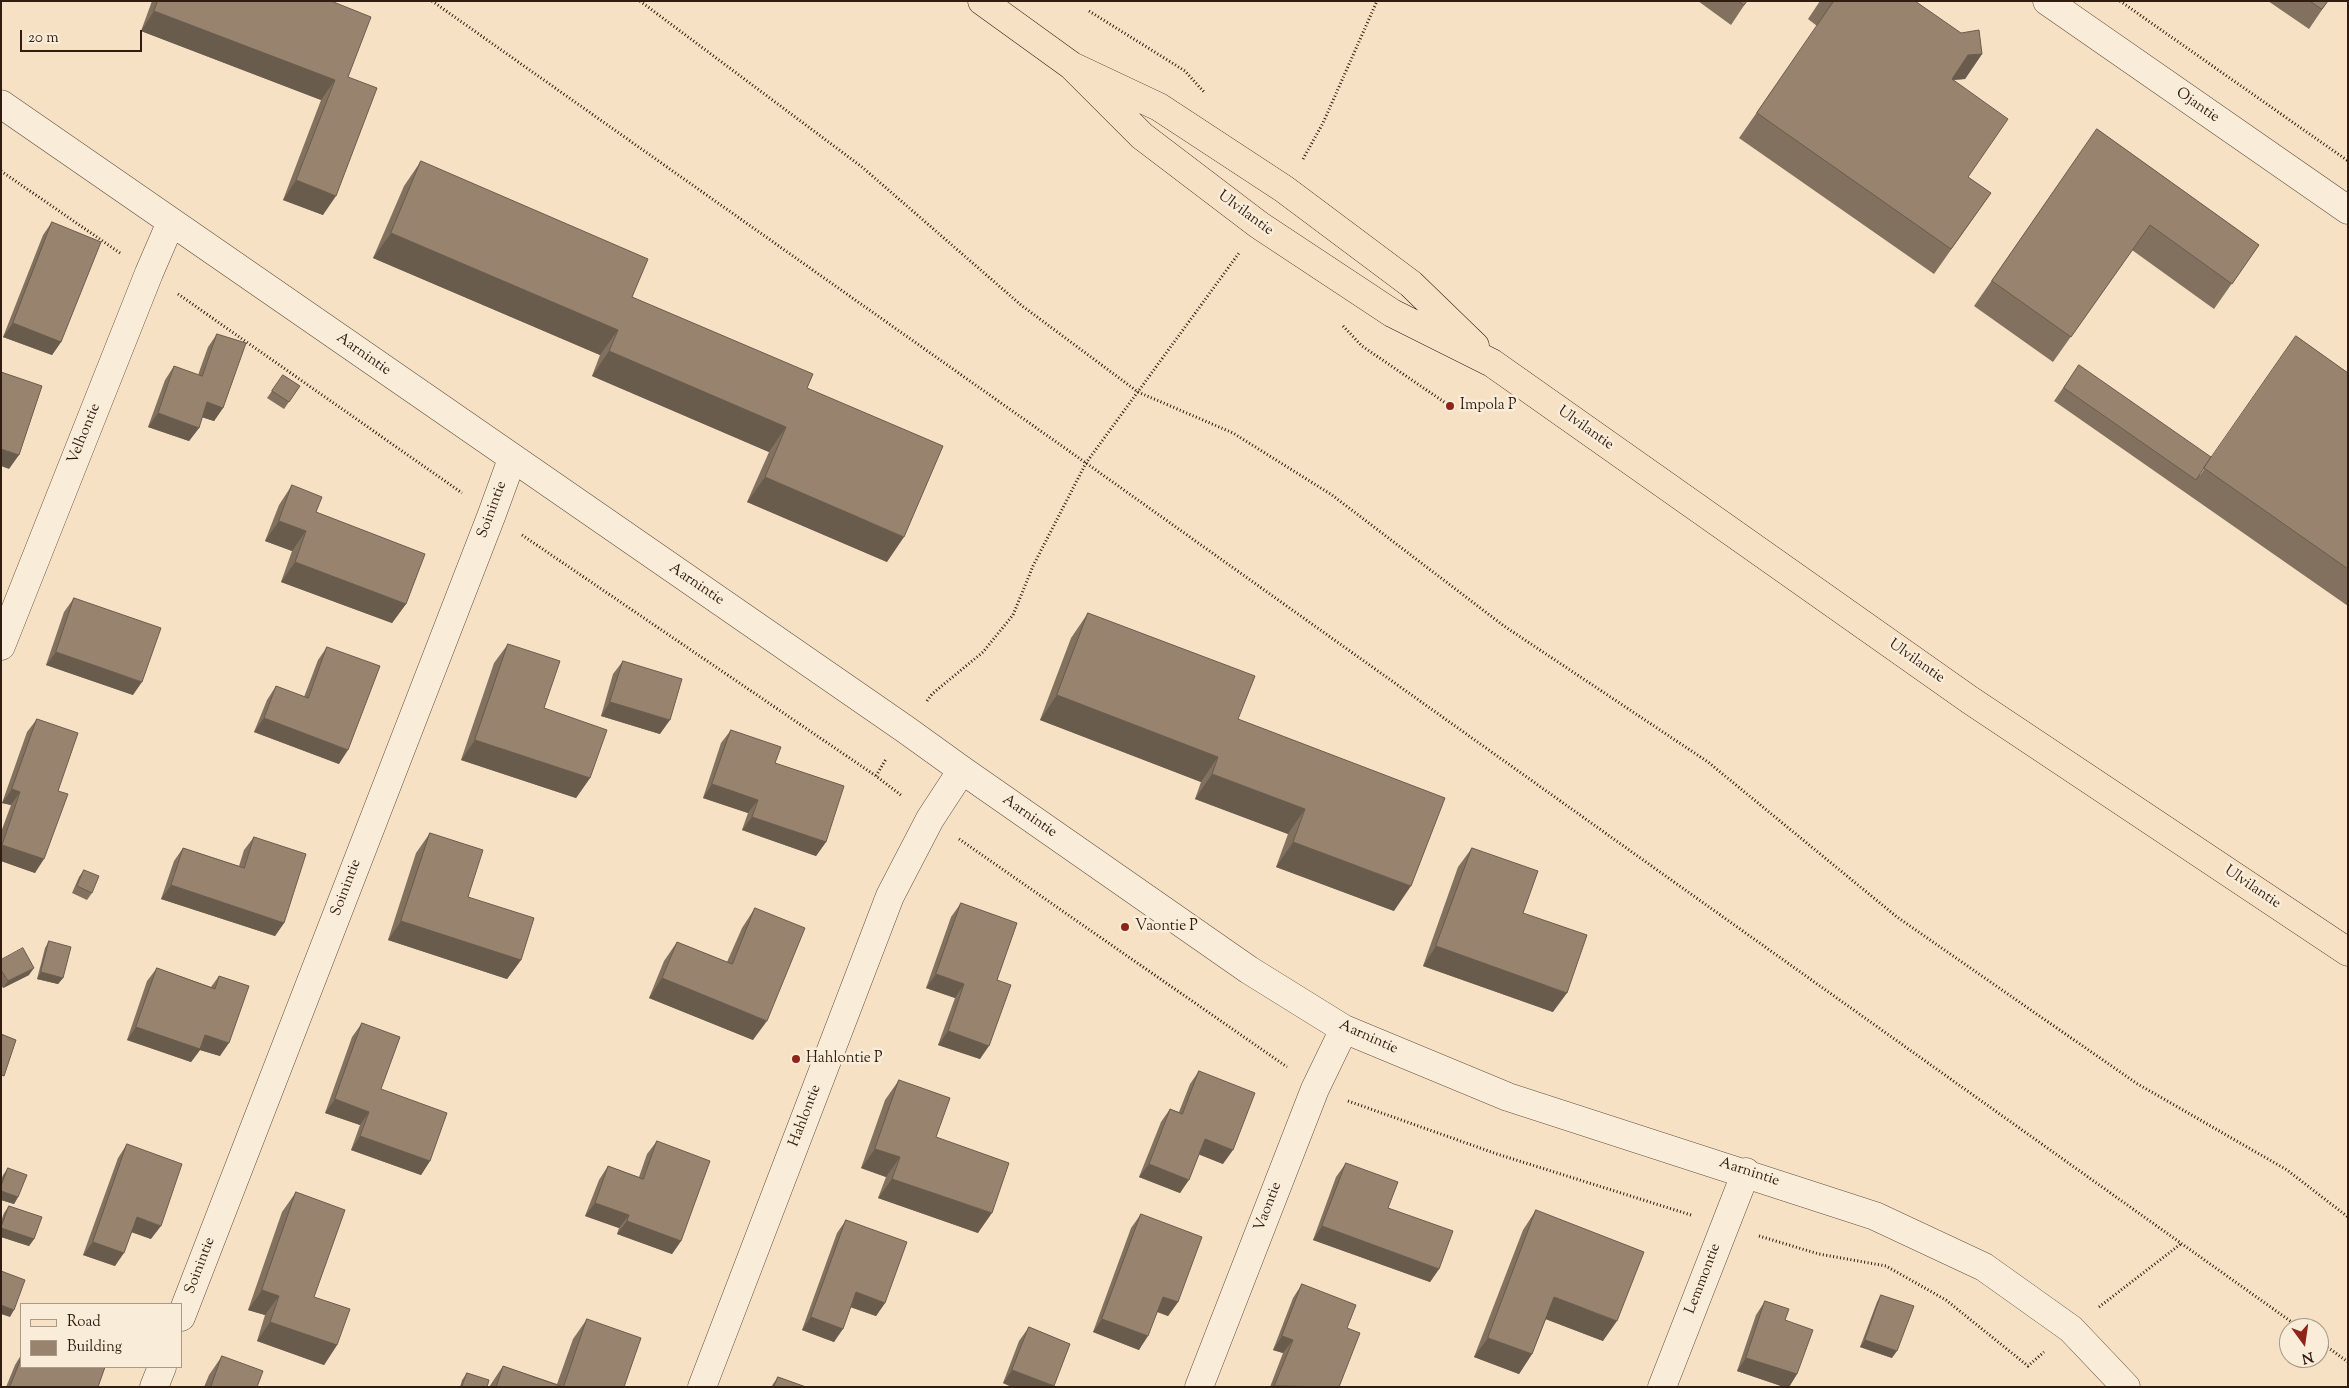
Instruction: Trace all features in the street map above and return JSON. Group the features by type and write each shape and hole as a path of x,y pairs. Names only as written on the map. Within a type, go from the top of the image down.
{"main road":[{"name":"Ulvilantie","path":"982,1 1072,66 1142,136 1259,225 1392,313 1492,363 1970,700 2348,952"},
{"name":"Ulvilantie","path":"1072,66 1159,107 1284,189 1411,284 1492,363"}],"street":[{"name":"Ojantie","path":"2047,1 2348,210"},
{"name":"Aarnintie","path":"1,104 905,729 1249,970 1344,1029 1508,1096 1746,1172 1875,1216 1984,1267 2071,1329 2126,1387"},
{"name":"Velhontie","path":"1,646 149,273 172,222"},
{"name":"Soinintie","path":"182,1314 489,524 512,459"},
{"name":"Hahlontie","path":"702,1387 890,896 930,819 962,770"},
{"name":"Vaontie","path":"1199,1387 1315,1089 1344,1029"},
{"name":"Lemmontie","path":"1662,1387 1746,1172"},
{"path":"154,1387 162,1368"}],"path":[{"path":"432,1 1086,463 2286,1318"},
{"path":"640,1 862,167 1021,305 1138,392 1232,433 1332,495 1504,626 1708,762 1898,917 2136,1083 2287,1170 2348,1217"},
{"path":"1284,189 1296,173 1323,123 1376,1"},
{"path":"2120,1 2348,161"},
{"path":"876,776 905,729 932,694 983,652 1013,615 1033,566 1086,463 1259,225"},
{"path":"2329,1348 2348,1362"}],"building":[{"path":"158,1 331,1 371,17 348,77 377,88 336,196 296,180 335,80 154,11"},
{"path":"1739,1 1747,1 1744,5"},
{"path":"1834,1 1915,1 1961,33 1979,30 1982,54 1968,55 1952,79 2008,119 1968,177 1991,193 1951,249 1757,113"},
{"path":"2310,1 2328,1 2322,9"},
{"path":"2097,129 2259,245 2232,284 2150,225 2071,337 1992,281"},
{"path":"421,161 648,259 632,297 813,374 807,388 943,446 904,537 765,477 786,427 609,351 618,330 391,233"},
{"path":"52,222 101,242 61,342 13,323"},
{"path":"217,334 246,343 223,408 207,402 199,428 158,413 174,366 202,376"},
{"path":"2296,336 2348,373 2348,569 2204,468"},
{"path":"2079,365 2211,457 2196,480 2064,388"},
{"path":"1,372 42,386 19,455 1,449"},
{"path":"283,375 300,386 289,402 272,391"},
{"path":"292,485 322,497 316,512 425,554 406,604 295,562 306,531 279,521"},
{"path":"74,598 161,628 142,682 56,652"},
{"path":"1088,613 1255,676 1238,719 1445,798 1411,886 1293,842 1305,809 1212,774 1218,757 1057,695"},
{"path":"508,644 560,661 544,708 607,730 590,778 475,740"},
{"path":"327,647 380,666 348,750 264,718 276,686 308,698"},
{"path":"623,661 682,679 670,720 610,702"},
{"path":"37,719 78,733 58,791 68,794 44,859 2,845 20,792 12,789"},
{"path":"731,730 781,747 775,763 844,786 826,842 752,817 758,800 712,784"},
{"path":"430,833 483,850 468,897 534,918 521,960 401,921"},
{"path":"254,837 306,854 284,923 171,885 183,848 244,868"},
{"path":"1472,848 1538,871 1523,913 1587,935 1567,993 1436,946"},
{"path":"84,870 99,876 92,893 77,886"},
{"path":"961,903 1017,923 997,980 1011,985 989,1046 948,1031 964,984 936,974"},
{"path":"755,908 805,928 767,1021 662,978 677,942 732,964"},
{"path":"49,941 71,947 63,978 41,972"},
{"path":"23,948 34,968 8,981 1,970 1,960"},
{"path":"157,968 215,989 219,976 249,986 229,1043 205,1035 200,1049 136,1027"},
{"path":"362,1023 400,1037 381,1089 447,1113 430,1161 360,1136 369,1112 335,1099"},
{"path":"1,1034 16,1040 4,1076 1,1075"},
{"path":"1199,1071 1255,1093 1233,1150 1205,1139 1189,1180 1149,1164 1170,1109 1182,1114"},
{"path":"899,1080 950,1098 936,1137 1009,1163 992,1213 892,1179 900,1157 875,1149"},
{"path":"657,1141 710,1161 681,1241 627,1221 629,1215 595,1203 608,1166 643,1179"},
{"path":"127,1144 182,1164 161,1226 137,1217 124,1253 93,1242"},
{"path":"1346,1163 1398,1182 1388,1208 1453,1231 1439,1269 1322,1226"},
{"path":"8,1168 27,1175 18,1197 1,1191"},
{"path":"296,1192 345,1210 314,1297 350,1309 337,1345 270,1322 279,1296 262,1290"},
{"path":"9,1206 42,1217 34,1239 1,1228"},
{"path":"1536,1210 1644,1252 1617,1321 1554,1297 1532,1354 1488,1338"},
{"path":"1141,1214 1202,1237 1178,1302 1163,1297 1148,1336 1102,1319"},
{"path":"846,1220 907,1242 885,1303 856,1292 843,1329 811,1317"},
{"path":"1,1271 25,1280 14,1310 1,1305"},
{"path":"1302,1284 1356,1305 1347,1328 1360,1333 1339,1387 1274,1386 1293,1340 1282,1336"},
{"path":"1881,1295 1914,1306 1897,1351 1865,1340"},
{"path":"1765,1301 1789,1309 1785,1320 1813,1330 1797,1374 1746,1358"},
{"path":"587,1319 641,1338 624,1387 563,1387"},
{"path":"1029,1327 1070,1344 1054,1386 1012,1370"},
{"path":"222,1356 263,1371 257,1387 211,1387"},
{"path":"20,1362 20,1368 105,1368 98,1387 10,1387"},
{"path":"503,1366 563,1387 496,1387"},
{"path":"467,1373 489,1380 487,1387 462,1387"},
{"path":"778,1377 806,1387 774,1387"}],"place":[{"name":"Impola P","path":"1450,406"},
{"name":"Vaontie P","path":"1125,927"},
{"name":"Hahlontie P","path":"796,1059"}]}
